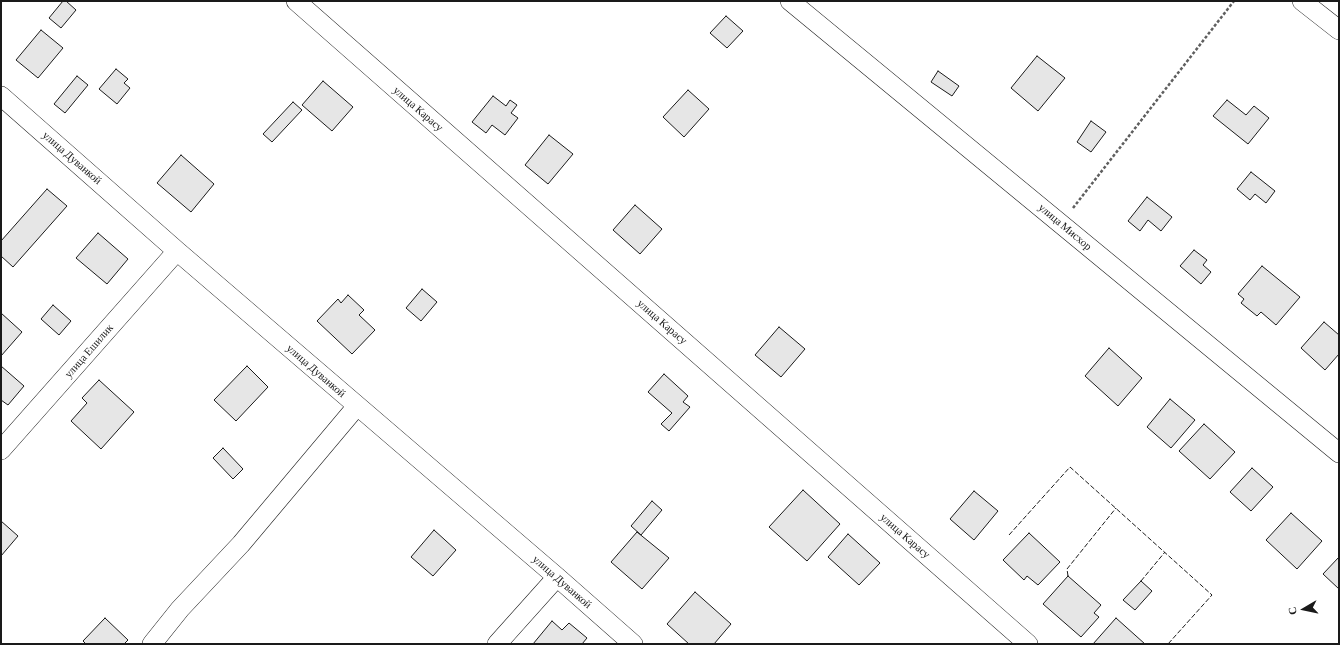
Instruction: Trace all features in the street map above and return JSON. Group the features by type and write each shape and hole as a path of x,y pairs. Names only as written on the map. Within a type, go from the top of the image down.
{"street":[{"name":"улица Карасу","path":"296,1 1028,644"},
{"name":"улица Мисхор","path":"790,1 1339,454"},
{"path":"1302,1 1339,30"},
{"name":"улица Дуванкой","path":"1,96 177,251 633,644"},
{"name":"улица Ешилик","path":"1,450 177,251"},
{"path":"152,644 180,609 241,544 357,406"},
{"path":"497,644 557,577"}],"path":[{"path":"1061,224 1234,1"}],"building":[{"path":"63,1 66,1 76,10 61,28 49,18"},
{"path":"726,16 743,31 727,48 710,33"},
{"path":"41,30 63,48 38,78 16,60"},
{"path":"1037,56 1065,78 1038,111 1011,88"},
{"path":"116,69 128,79 124,83 130,88 117,104 99,89"},
{"path":"938,71 959,86 952,96 931,82"},
{"path":"77,76 88,85 65,113 54,104"},
{"path":"323,81 353,107 332,131 302,105"},
{"path":"688,90 709,109 684,137 663,117"},
{"path":"493,96 506,106 510,100 517,105 511,113 518,118 505,135 492,125 486,133 472,122"},
{"path":"1227,100 1246,115 1254,106 1269,118 1248,144 1213,116"},
{"path":"293,102 302,110 272,142 263,134"},
{"path":"1091,121 1106,132 1091,152 1077,142"},
{"path":"549,135 573,154 548,184 525,165"},
{"path":"181,155 214,184 191,212 157,183"},
{"path":"1251,172 1275,191 1266,203 1255,194 1250,200 1237,189"},
{"path":"47,189 67,206 13,267 1,256 1,241"},
{"path":"1147,197 1172,217 1161,231 1148,220 1140,231 1128,221"},
{"path":"635,205 662,229 640,254 613,230"},
{"path":"98,233 128,259 107,284 76,258"},
{"path":"1194,250 1207,260 1203,265 1211,272 1201,284 1180,266"},
{"path":"1262,266 1300,297 1276,325 1261,312 1257,316 1241,303 1244,299 1238,294"},
{"path":"422,289 437,302 421,321 406,308"},
{"path":"348,295 364,310 359,315 375,330 352,354 317,321 338,299 341,303"},
{"path":"53,305 71,321 59,335 41,319"},
{"path":"1,313 22,332 1,356"},
{"path":"1324,322 1339,335 1339,354 1325,370 1301,348"},
{"path":"779,327 805,349 781,377 755,355"},
{"path":"1109,348 1142,378 1118,406 1085,376"},
{"path":"1,366 24,386 8,405 1,400"},
{"path":"247,366 268,387 236,421 214,400"},
{"path":"664,374 688,396 683,402 690,407 669,431 661,424 672,413 648,392"},
{"path":"99,380 134,412 101,449 71,421 87,403 82,398"},
{"path":"1170,399 1195,420 1171,448 1147,427"},
{"path":"1204,424 1235,452 1210,479 1179,451"},
{"path":"223,448 243,469 233,479 213,458"},
{"path":"1252,468 1273,487 1251,511 1230,492"},
{"path":"803,490 840,524 807,561 769,527"},
{"path":"974,491 998,511 974,540 950,519"},
{"path":"652,501 662,510 641,535 631,526"},
{"path":"1291,513 1322,541 1297,569 1266,540"},
{"path":"1,521 18,536 1,556"},
{"path":"434,530 456,550 433,576 411,557"},
{"path":"637,532 669,558 642,589 611,562"},
{"path":"1029,533 1060,562 1038,585 1027,576 1024,580 1003,560"},
{"path":"848,534 880,563 859,585 828,557"},
{"path":"1339,557 1339,589 1323,574"},
{"path":"1068,576 1101,605 1094,613 1099,617 1081,637 1043,604"},
{"path":"1141,581 1152,591 1135,610 1123,600"},
{"path":"695,592 731,624 714,644 689,644 667,624"},
{"path":"105,618 128,640 124,644 86,644 83,641"},
{"path":"1116,618 1145,644 1093,644"},
{"path":"552,621 562,630 569,623 587,638 582,644 533,644"}],"fence":[{"path":"1009,535 1070,467 1212,595 1168,644"},
{"path":"1068,576 1067,569 1116,508"},
{"path":"1141,581 1165,552"}]}
